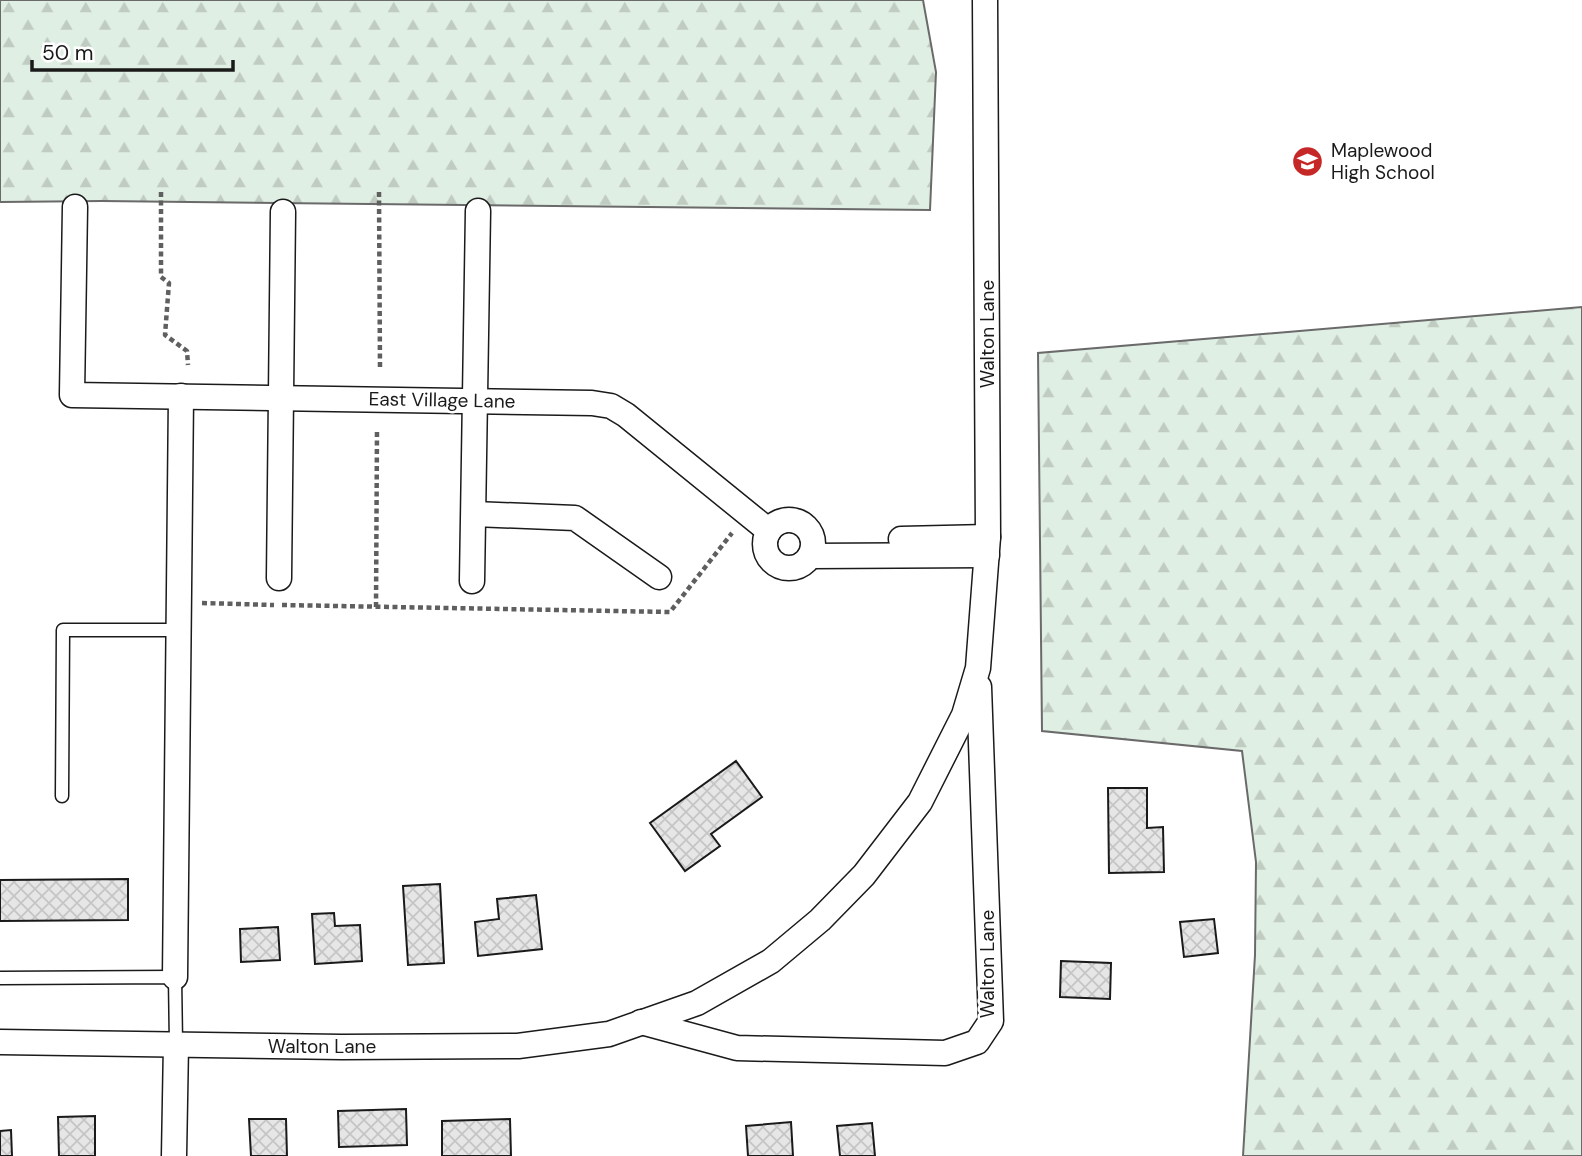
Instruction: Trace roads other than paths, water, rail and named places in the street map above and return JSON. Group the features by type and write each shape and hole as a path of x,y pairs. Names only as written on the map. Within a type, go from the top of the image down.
{"street":[{"name":"Walton Lane","path":"641,1022 737,1048 945,1053 977,1042 991,1021 978,668 987,546 985,0"},
{"name":"East Village Lane","path":"75,208 72,394 592,402 611,406 625,415 769,531"},
{"path":"472,581 478,211"},
{"path":"279,578 283,212"},
{"path":"175,977 181,396"},
{"path":"474,514 575,517 659,577"},
{"path":"782,521 799,522 810,533 812,548 800,566 792,569 777,566 766,554 764,546 769,531 782,521"},
{"path":"812,548 987,546"},
{"name":"Walton Lane","path":"0,1042 342,1047 518,1045 609,1034 697,1003 771,961 820,919 864,874 920,802 964,715 978,668"},
{"path":"174,1156 176,1044"}],"lane":[{"path":"62,796 63,630 178,630"},
{"path":"0,978 175,977 176,1044"}],"place":[{"name":"Maplewood High School","path":"1308,161"}]}
